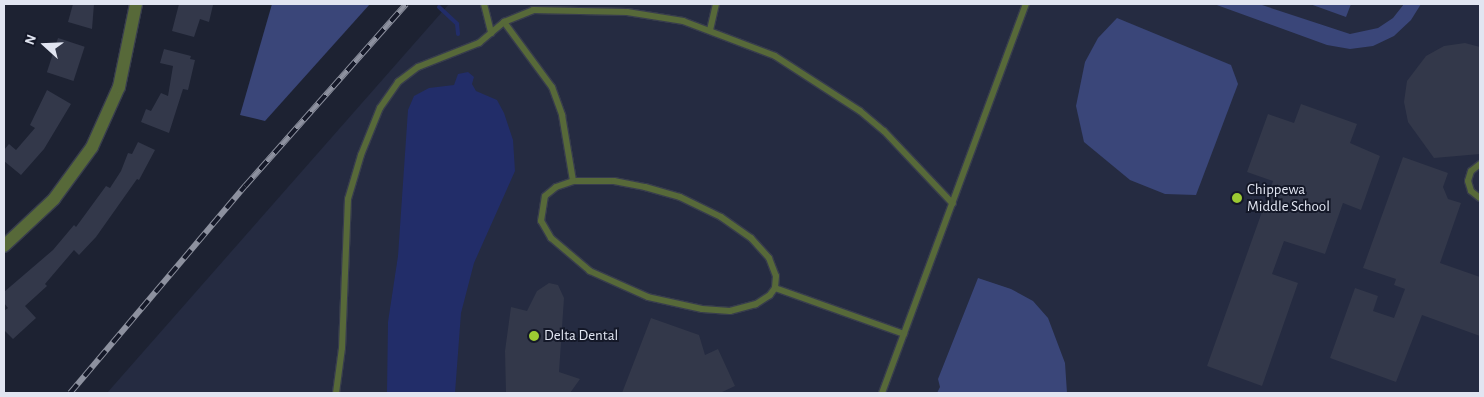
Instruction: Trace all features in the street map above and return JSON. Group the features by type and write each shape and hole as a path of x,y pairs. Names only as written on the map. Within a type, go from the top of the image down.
{"street":[{"path":"4,246 54,199 92,146 119,87 136,4"}],"lane":[{"path":"484,4 491,33"},
{"path":"710,30 716,4"},
{"path":"882,393 1026,4"},
{"path":"336,393 342,348 348,199 361,155 377,116 398,82 412,72 479,43 504,22 533,10 617,12 683,21 775,56 822,84 884,131 953,204"},
{"path":"504,22 552,87 562,115 573,181"},
{"path":"1480,164 1471,171 1468,181 1471,191 1480,198"},
{"path":"573,181 614,181 645,187 680,197 722,217 751,238 769,258 776,276 775,288 770,295 756,304 730,310 702,310 648,297 590,271 551,238 541,221 545,196 556,187 573,181"},
{"path":"775,288 904,334"}],"shaded area":[{"path":"272,4 370,4 265,121 240,115"},
{"path":"449,4 1480,4 1480,393 107,393"},
{"path":"1214,4 1259,4 1350,34 1378,28 1393,18 1404,4 1421,4 1411,20 1394,36 1373,46 1350,49 1327,45"},
{"path":"1310,4 1351,4 1346,17"},
{"path":"1117,18 1231,65 1238,84 1196,195 1165,194 1130,180 1084,142 1076,106 1085,62 1098,38"},
{"path":"468,72 474,77 472,84 476,91 497,100 504,113 513,140 515,171 474,263 461,313 455,393 387,393 388,322 398,256 408,110 414,96 429,88 454,85 458,74"},
{"path":"978,278 1011,289 1033,301 1048,318 1065,363 1067,393 937,393 940,387 938,379"}],"building":[{"path":"73,4 94,4 92,29 68,22"},
{"path":"179,4 213,5 209,22 200,19 194,37 172,31"},
{"path":"58,38 85,47 74,81 47,72"},
{"path":"1465,43 1480,47 1480,154 1434,158 1408,122 1404,102 1407,81 1426,56 1444,46"},
{"path":"164,49 191,56 190,59 195,60 188,90 183,89 169,133 141,122 146,109 151,111 161,93 168,96 173,66 160,63"},
{"path":"47,90 71,104 44,149 21,175 4,161 4,150 9,144 16,150 35,128 30,125"},
{"path":"1301,104 1357,124 1350,143 1380,156 1361,210 1343,203 1325,254 1284,241 1272,274 1298,283 1262,386 1207,366 1273,181 1247,172 1268,114 1294,123"},
{"path":"138,142 155,150 139,180 137,179 96,237 79,255 74,250 45,284 47,286 25,306 36,318 13,339 4,330 4,311 8,308 4,303 4,292 53,250 74,225 76,227 106,186 110,188 121,171 128,153 132,154"},
{"path":"1403,157 1448,173 1443,187 1448,199 1461,203 1440,263 1480,277 1480,336 1422,315 1396,382 1330,358 1355,288 1378,296 1373,311 1394,318 1405,289 1394,285 1396,279 1363,268"},
{"name":"Delta Dental","path":"549,283 558,285 564,298 559,372 580,379 570,393 506,393 505,351 511,307 527,311 537,291"},
{"name":"Delta Dental","path":"651,318 699,335 705,355 718,349 735,386 720,393 622,393"}],"waterway":[{"path":"439,7 457,24 458,34"}],"railway":[{"path":"70,393 245,186 406,4"}],"place":[{"name":"Chippewa Middle School","path":"1237,198"},
{"name":"Delta Dental","path":"534,336"}]}
